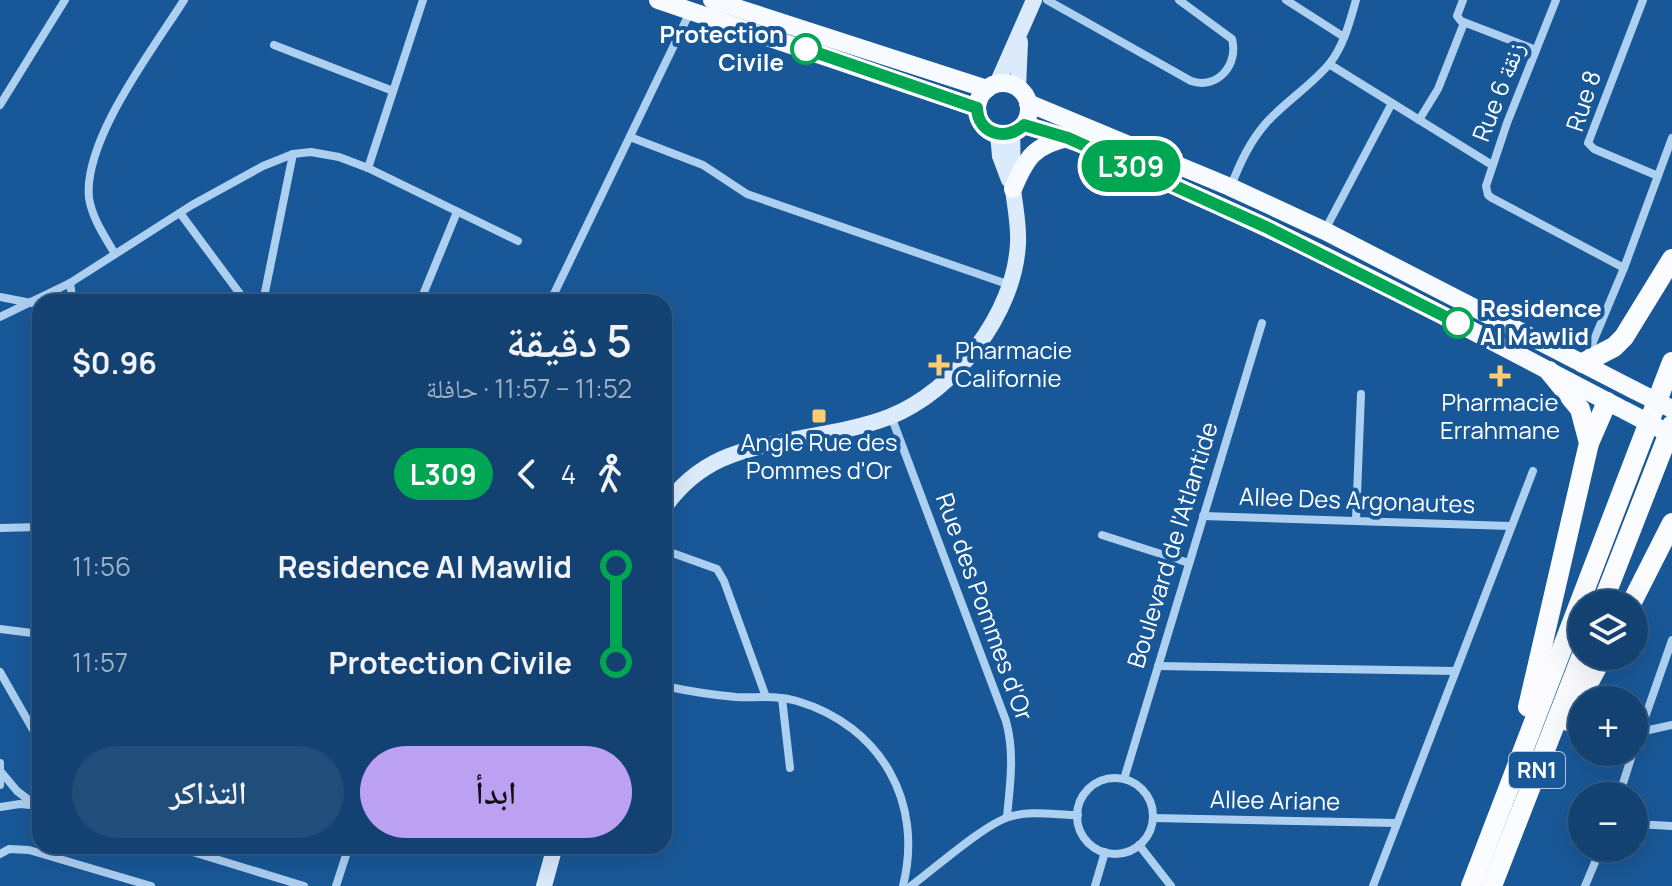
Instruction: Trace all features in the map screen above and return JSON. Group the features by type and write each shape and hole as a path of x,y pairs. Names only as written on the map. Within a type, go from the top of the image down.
{"highway":[{"path":"1583,363 1605,353 1624,337 1672,259"},
{"name":"RN1","path":"1471,886 1672,362"},
{"path":"1549,371 1580,409 1589,443"},
{"path":"1515,768 1589,443 1615,406"},
{"path":"1607,590 1672,425"},
{"path":"1638,590 1672,523"},
{"name":"RN1","path":"1492,886 1576,670"},
{"path":"1521,810 1596,670"}],"main road":[{"path":"658,0 977,108"},
{"path":"712,0 992,86 1008,84 1023,95 1325,231 1672,409"},
{"path":"1034,0 992,86 981,96 977,108 982,125 1068,138 1266,227 1672,435"},
{"path":"672,497 697,472 737,451 847,429 891,416 949,378 991,326 1010,285 1018,246 1013,189 1003,167 1011,131 1028,116 1023,95 1021,30"},
{"path":"1013,189 1032,154 1050,142 1068,138"},
{"path":"544,886 553,854"}],"street":[{"path":"0,105 65,0"},
{"path":"115,254 97,223 90,201 89,179 96,151 117,108 184,0"},
{"path":"368,168 423,0"},
{"path":"1047,0 1191,81 1210,84 1223,75 1231,62 1235,50 1232,39 1179,0"},
{"path":"1286,0 1344,37"},
{"path":"1230,187 1245,152 1267,122 1329,64 1344,37 1356,0"},
{"path":"1463,0 1457,16 1464,23 1536,50"},
{"name":"Rue 6 زنقة","path":"1556,0 1492,165 1486,186 1488,195 1624,268"},
{"name":"Rue 8","path":"1643,0 1588,143 1594,149 1658,176"},
{"path":"554,294 690,11"},
{"path":"1419,120 1438,89 1464,23"},
{"path":"274,45 393,91"},
{"path":"1329,64 1492,165"},
{"path":"1325,231 1392,103"},
{"path":"630,137 703,165 747,194 1010,285"},
{"path":"1583,363 1624,268 1672,138"},
{"path":"49,294 180,213 263,166 293,154 311,152 339,157 368,168 518,241"},
{"path":"265,294 293,154"},
{"path":"423,294 457,212"},
{"path":"180,213 240,294"},
{"path":"70,283 72,294"},
{"path":"0,297 31,303"},
{"path":"0,317 31,303"},
{"name":"Boulevard de l'Atlantide","path":"1124,779 1262,323"},
{"path":"1356,520 1361,394"},
{"name":"Rue des Pommes d'Or","path":"891,416 1006,721 1012,742 1007,817"},
{"path":"1373,886 1533,471"},
{"name":"Allee Des Argonautes","path":"1203,516 1510,526"},
{"path":"0,528 32,527"},
{"path":"1102,535 1189,563"},
{"path":"672,553 717,569 766,697"},
{"path":"0,629 32,633"},
{"path":"1648,709 1672,640"},
{"path":"1158,666 1455,671"},
{"path":"0,672 32,728"},
{"path":"672,687 714,695 797,701 826,712 853,729 878,753 897,784 906,810 910,842 903,886"},
{"path":"782,698 790,768"},
{"path":"1648,730 1672,725"},
{"path":"0,763 0,785"},
{"path":"2,773 17,791 32,802"},
{"path":"1124,779 1144,792 1151,804 1153,818 1149,832 1139,845 1121,853 1105,852 1086,840 1080,830 1078,815 1081,801 1092,786 1106,780 1124,779"},
{"path":"0,807 32,805"},
{"path":"911,886 1007,817 1023,814 1078,815"},
{"name":"Allee Ariane","path":"1153,818 1396,823"},
{"path":"1648,825 1672,826"},
{"path":"1139,845 1171,886"},
{"path":"0,854 9,849 32,851"},
{"path":"1095,886 1105,852"},
{"path":"43,854 151,886"},
{"path":"199,854 304,886"},
{"path":"336,886 346,854"},
{"path":"1585,886 1595,862"}],"bus line":[{"name":"L309","path":"806,49 977,108 982,125 995,134 1012,134 1024,125 1068,138 1266,227 1458,323"}],"place":[{"name":"Protection Civile","path":"806,49"},
{"name":"Residence Al Mawlid","path":"1458,323"},
{"name":"Pharmacie Californie","path":"939,365"},
{"name":"Pharmacie Errahmane","path":"1500,376"},
{"name":"Angle Rue des Pommes d'Or","path":"819,416"}]}
